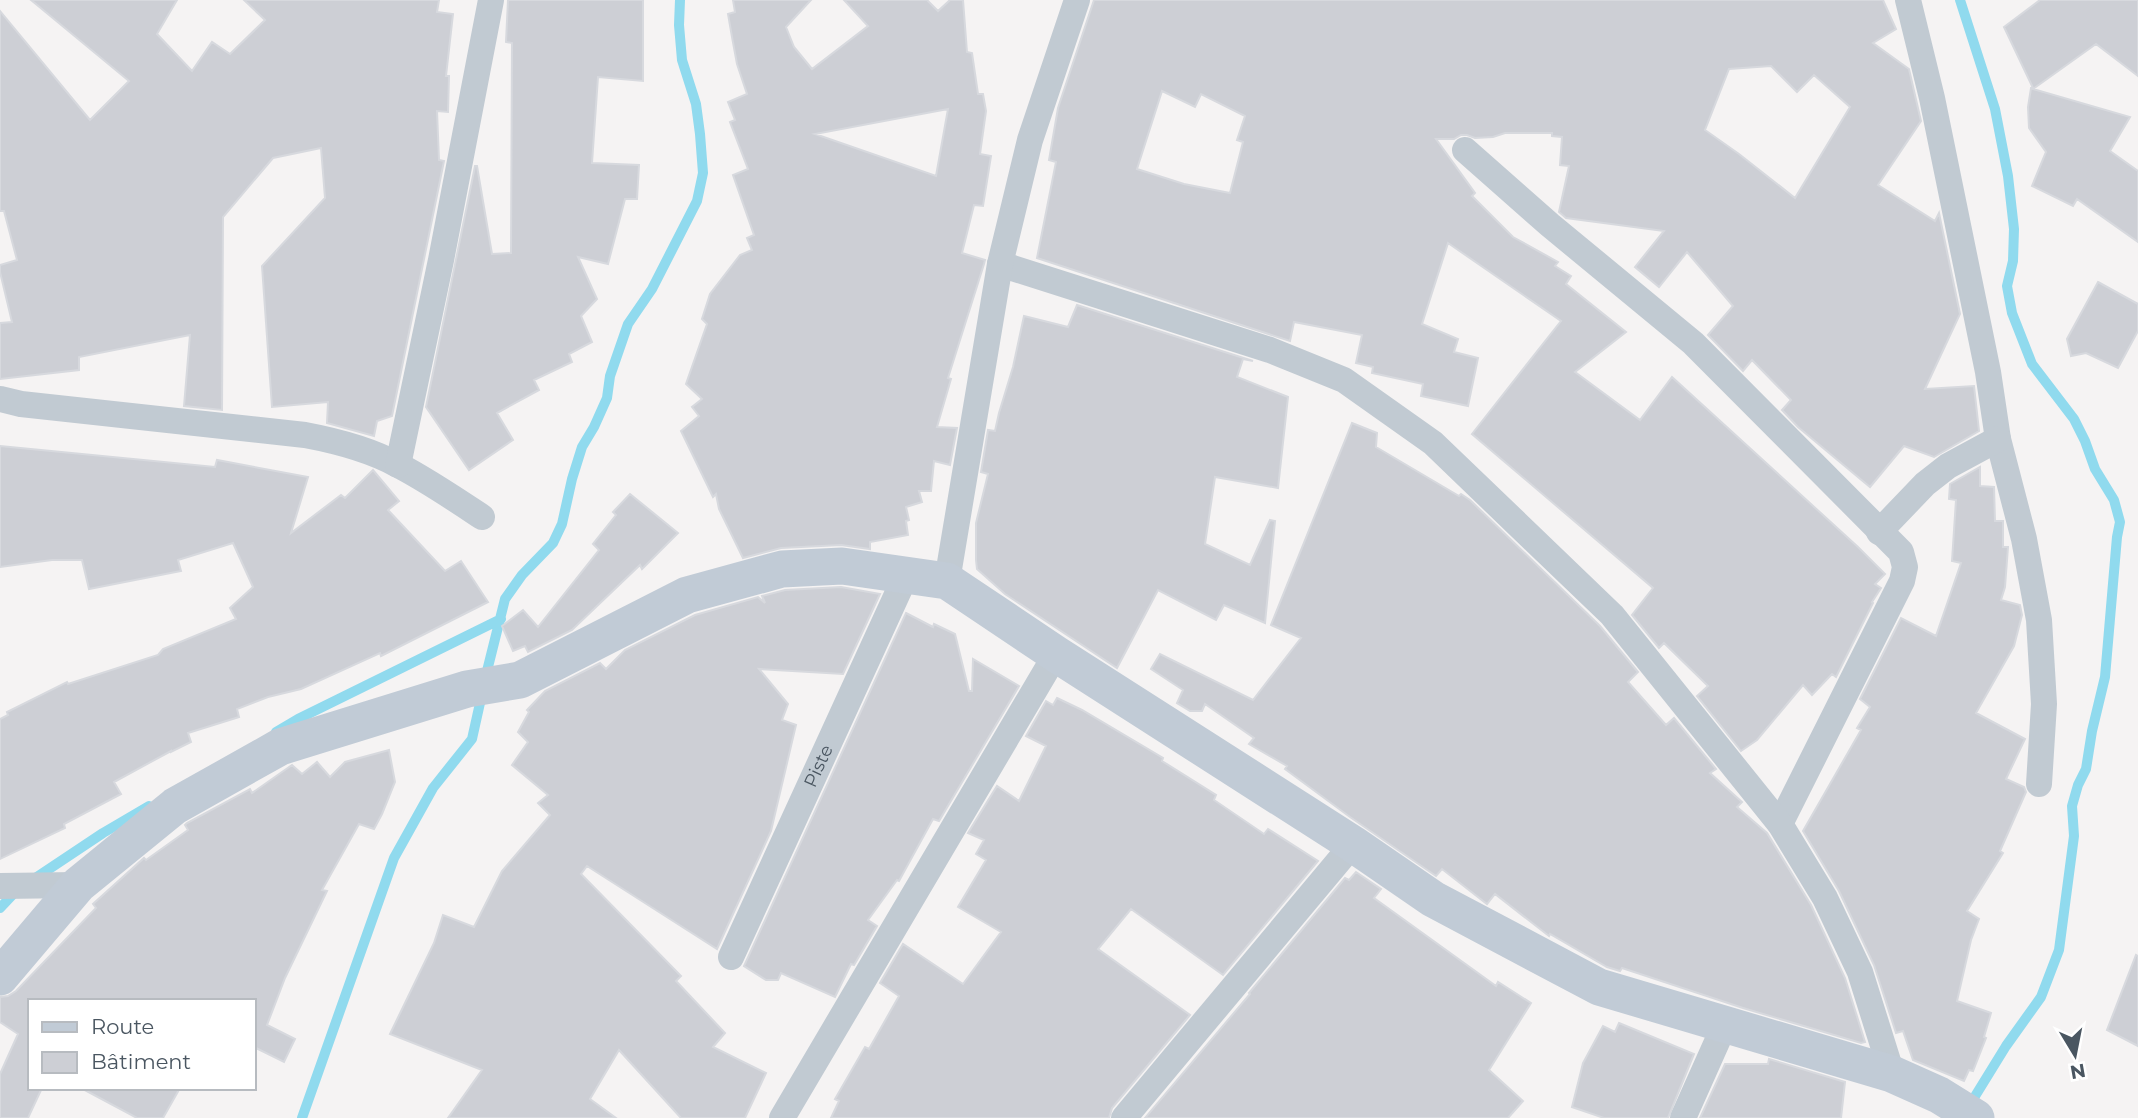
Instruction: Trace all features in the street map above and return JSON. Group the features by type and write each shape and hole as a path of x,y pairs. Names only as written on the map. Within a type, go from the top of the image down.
{"main road":[{"path":"0,977 78,885 175,806 280,747 467,689 520,680 687,595 782,569 842,566 947,581 1433,898 1599,987 1892,1074 1939,1095 1976,1118"}],"street":[{"path":"398,465 491,0"},
{"path":"947,581 1000,264 1030,139 1077,0"},
{"path":"1908,0 1933,98 1985,358 1998,439 2024,538 2039,620 2044,704 2039,784"},
{"path":"1465,150 1550,225 1693,343 1900,552 1905,567 1902,581 1780,824"},
{"path":"1000,264 1270,350 1344,380 1433,443 1612,615 1780,824 1825,898 1860,972 1892,1074"},
{"path":"0,399 21,404 305,435 338,442 398,465 482,517"},
{"path":"1880,531 1925,484 1948,466 1998,439"},
{"name":"Piste","path":"731,957 906,575"},
{"path":"782,1118 1056,654"},
{"path":"1124,1118 1353,844"},
{"path":"0,886 78,885"},
{"path":"1683,1118 1725,1024"}],"building":[{"path":"31,0 177,0 157,34 192,71 212,42 230,54 265,20 244,0 439,0 437,12 453,14 446,76 449,76 448,112 437,111 439,160 444,161 392,416 377,421 374,436 327,423 328,402 272,407 262,266 325,198 321,148 273,158 223,217 222,410 184,406 190,335 79,357 79,370 0,379 0,323 12,322 0,265 17,260 4,211 0,211 0,11 90,120 129,81"},
{"path":"508,0 643,0 643,81 598,77 592,163 639,165 637,199 625,199 608,264 578,257 597,299 581,316 592,342 569,354 572,362 534,380 539,390 497,413 513,440 469,470 426,407 475,166 492,254 511,253 512,43 506,42"},
{"path":"733,0 811,0 786,27 794,47 812,69 868,26 844,0 927,0 938,11 950,0 963,0 967,52 972,53 978,94 983,94 986,111 980,154 991,156 983,206 974,205 962,253 985,260 948,378 951,379 937,427 957,428 950,465 934,461 931,491 919,491 922,502 906,507 908,535 870,542 870,549 841,545 781,548 743,558 719,509 716,494 713,497 681,431 699,416 692,407 702,399 686,384 707,324 702,319 710,294 740,255 752,250 747,238 754,235 733,175 748,169 730,122 735,120 728,102 747,94 737,64 728,14 735,12","holes":["948,109 936,176 815,134"]},
{"path":"1094,0 1883,0 1896,29 1873,43 1909,69 1921,121 1878,185 1935,221 1939,213 1960,314 1925,389 1974,386 1979,431 1934,457 1904,446 1870,487 1798,427 1782,410 1791,400 1752,360 1743,371 1708,335 1733,306 1687,252 1659,287 1635,267 1664,231 1566,218 1559,212 1569,166 1560,165 1562,137 1552,136 1552,133 1505,133 1493,137 1475,138 1461,135 1454,139 1436,139 1475,193 1472,196 1513,237 1558,262 1555,266 1571,276 1566,284 1626,332 1575,372 1640,420 1672,377 1885,574 1875,584 1881,588 1836,677 1832,674 1812,695 1803,685 1757,740 1741,751 1697,696 1708,686 1664,643 1659,648 1632,615 1653,588 1472,434 1561,321 1448,243 1422,324 1458,339 1454,352 1478,358 1468,406 1421,396 1423,384 1372,373 1373,367 1356,363 1362,335 1294,322 1290,341 1037,258 1056,162 1049,160 1058,108","holes":["1771,66 1797,92 1814,75 1850,107 1795,198 1705,130 1729,69","1162,91 1195,107 1201,94 1245,116 1237,140 1243,142 1230,193 1184,184 1137,169"]},
{"path":"2040,0 2138,0 2138,76 2096,44 2033,89 2130,117 2110,151 2138,171 2138,242 2077,199 2073,206 2032,186 2046,152 2029,128 2028,107 2033,88 2004,27"},
{"path":"2098,282 2138,304 2138,331 2118,368 2086,353 2071,356 2067,339"},
{"path":"1077,305 1253,361 1243,359 1237,377 1288,397 1278,488 1215,477 1205,544 1250,565 1270,520 1275,521 1265,623 1224,605 1216,620 1158,590 1117,668 1005,594 977,569 976,523 988,474 981,472 988,430 995,431 1024,316 1068,327"},
{"path":"1352,423 1377,433 1376,447 1470,500 1600,626 1638,672 1628,682 1666,725 1674,718 1716,769 1710,773 1742,802 1737,807 1767,833 1811,905 1845,978 1865,1042 1743,1008 1622,968 1620,971 1607,967 1550,934 1549,936 1495,894 1487,904 1442,869 1436,876 1350,817 1285,769 1287,766 1249,744 1254,738 1205,704 1202,711 1190,711 1177,703 1183,690 1151,669 1160,654 1253,700 1301,638 1271,625"},
{"path":"0,446 215,467 217,460 308,477 291,533 341,495 345,498 373,470 399,501 388,510 445,571 461,561 488,602 381,656 380,653 301,689 268,697 237,709 239,717 188,733 191,742 114,782 121,794 64,824 65,828 0,859 0,719 8,715 7,712 67,682 68,684 158,655 163,649 236,619 230,608 253,587 233,543 178,560 181,571 89,589 82,560 52,560 0,567"},
{"path":"1980,467 1980,486 1994,487 1995,521 2003,521 2003,547 2008,547 2005,587 2001,600 2020,605 2022,615 2014,646 1976,713 2025,739 2006,779 2024,787 2026,792 2000,851 2003,853 1967,911 1979,919 1971,940 1957,1001 1991,1013 1984,1037 1986,1038 1973,1071 1969,1070 1964,1081 1913,1060 1903,1031 1896,1033 1874,965 1839,891 1803,831 1861,730 1857,728 1870,707 1860,699 1901,618 1936,636 1961,563 1952,561 1956,500 1949,499 1950,484"},
{"path":"630,494 678,533 642,569 640,565 572,630 528,652 525,646 513,651 502,626 523,610 538,627 599,550 593,544 616,515 613,512"},
{"path":"841,587 880,594 843,674 759,669 788,704 782,720 796,725 771,831 717,949 587,866 581,874 681,976 676,981 725,1033 713,1047 766,1073 745,1118 681,1118 619,1050 590,1099 616,1118 448,1118 482,1070 390,1034 434,943 443,915 474,927 502,871 550,815 538,803 548,795 512,765 528,742 518,732 529,712 527,710 545,691 600,663 606,669 625,650 695,615 758,597 765,603 762,596 785,590"},
{"path":"906,613 933,627 934,624 955,634 969,691 972,691 973,659 1019,686 939,821 933,819 899,881 897,880 868,920 877,926 854,965 851,964 835,997 781,973 778,980 766,980 744,966"},
{"path":"1057,698 1163,758 1162,761 1216,795 1214,800 1264,834 1268,829 1318,861 1223,975 1131,909 1098,949 1190,1015 1112,1108 1109,1118 831,1118 839,1101 835,1099 865,1047 869,1049 899,996 880,983 903,944 963,984 1001,932 958,907 986,860 976,854 984,840 968,833 997,786 1019,801 1046,746 1026,736 1046,701 1053,705"},
{"path":"389,750 395,782 374,829 359,824 322,890 327,891 285,978 267,1025 295,1039 284,1062 256,1048 256,999 28,999 28,1090 41,1090 28,1118 0,1118 0,1074 18,1034 0,1022 0,997 16,991 96,908 93,904 144,858 146,860 188,830 185,825 187,823 250,789 252,793 292,765 302,774 317,762 330,777 345,762"},
{"path":"1356,872 1381,889 1374,898 1496,986 1498,982 1531,1003 1489,1070 1523,1101 1508,1118 1145,1118 1345,878 1349,880"},
{"path":"2136,955 2138,956 2138,1046 2107,1030"},
{"path":"1619,1023 1694,1054 1668,1118 1604,1118 1572,1107 1583,1063 1603,1026 1615,1032"},
{"path":"1769,1059 1845,1082 1841,1118 1700,1118 1725,1064 1768,1064"},
{"path":"85,1090 179,1090 163,1118 137,1118"}],"waterway":[{"path":"485,679 505,599 522,575 553,543 562,524 582,447 607,398 610,376 628,324 652,289 697,201 703,173 700,134 696,104 682,60 680,0"},
{"path":"1960,0 1995,109 2008,176 2014,229 2013,261 2007,286 2012,313 2032,364 2074,419 2095,469 2114,500 2120,522 2105,677 2086,769 2072,806 2074,836 2059,950 2041,997 2006,1046 1969,1106"},
{"path":"276,732 501,619"},
{"path":"302,1118 394,858 433,788 472,739 482,694"},
{"path":"34,879 149,806"},
{"path":"0,908 16,891"}]}
